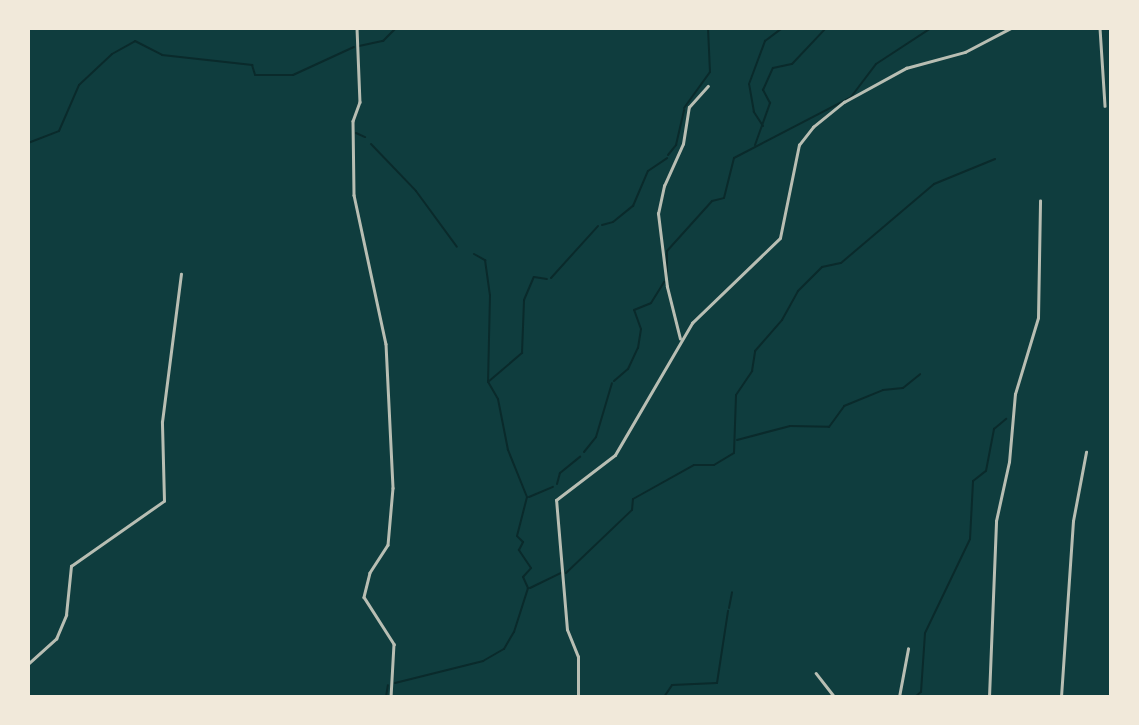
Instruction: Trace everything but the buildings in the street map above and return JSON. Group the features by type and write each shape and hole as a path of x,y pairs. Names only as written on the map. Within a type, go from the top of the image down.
{"street":[{"path":"357,28 360,102 353,121 354,198 386,344 393,488 388,545 370,573 364,597 394,644 391,697"},
{"path":"578,697 578,657 567,630 556,500 615,455 631,422 653,395 680,340 780,237 799,145 813,127 844,102 906,68 965,52 1011,28"},
{"path":"1100,28 1105,106"},
{"path":"680,340 669,300 658,214 664,186 683,144 689,107 708,86"},
{"path":"989,697 996,521 1009,462 1015,394 1038,318 1040,201"},
{"path":"28,664 56,639 66,615 71,566 164,501 162,422 181,274"},
{"path":"1061,697 1073,521 1086,452"},
{"path":"899,697 908,649"},
{"path":"817,673 835,697"}],"waterway":[{"path":"359,46 383,41 396,28"},
{"path":"684,108 710,72 708,28"},
{"path":"763,126 754,112 749,84 765,41 782,28"},
{"path":"755,145 770,103 763,90 773,68 792,64 826,28"},
{"path":"667,276 667,251 712,201 724,198 734,158 851,97 876,64 931,28"},
{"path":"28,143 59,131 79,85 112,54 135,41 162,55 252,65 255,75 293,75 354,47"},
{"path":"668,155 676,145 684,110"},
{"path":"356,133 365,137"},
{"path":"371,144 416,191 457,247"},
{"path":"602,225 613,222 633,206 648,171 667,158"},
{"path":"566,573 632,510 633,499 694,465 714,465 734,453 736,395 752,371 755,351 782,320 798,291 822,267 841,263 934,184 995,159"},
{"path":"551,278 598,226"},
{"path":"474,254 485,260 490,295 488,382"},
{"path":"395,683 483,661 504,649 514,632 528,588 523,577 531,568 519,550 523,542 517,536 527,497 508,450 498,399 488,382 522,353 524,300 534,277 547,279"},
{"path":"614,381 628,369 638,348 641,329 634,310 651,303 664,282"},
{"path":"737,440 790,426 829,427 844,406 883,390 903,388 920,374"},
{"path":"584,452 596,437 612,383"},
{"path":"915,697 921,692 925,633 970,539 973,481 986,471 994,429 1006,419"},
{"path":"557,484 560,473 580,457"},
{"path":"529,497 553,487"},
{"path":"530,588 561,573"},
{"path":"729,608 732,592"},
{"path":"664,697 672,685 717,683 728,611"},
{"path":"386,697 388,685"}]}
